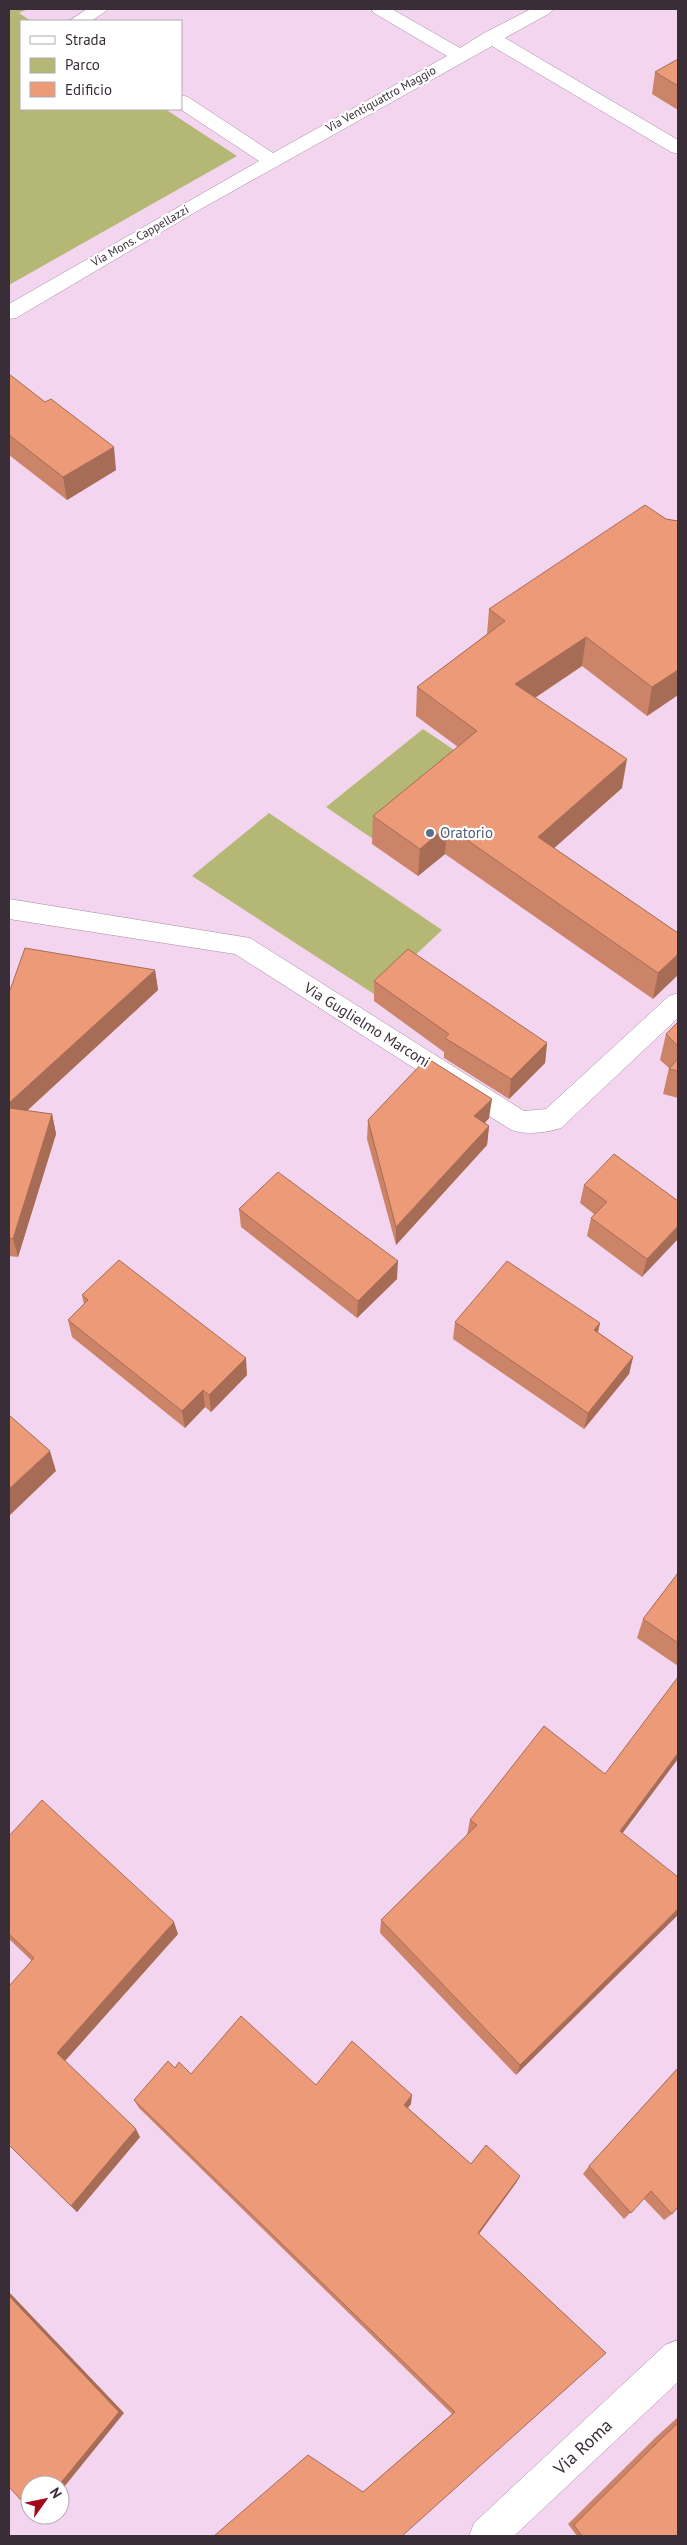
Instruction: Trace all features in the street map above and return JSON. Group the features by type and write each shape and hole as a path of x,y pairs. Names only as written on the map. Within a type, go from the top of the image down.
{"street":[{"path":"80,20 100,9"},
{"path":"380,9 459,55"},
{"name":"Via Ventiquattro Maggio","path":"272,161 490,37 544,9"},
{"path":"490,37 678,148"},
{"path":"182,102 272,161"},
{"name":"Via Mons. Cappellazzi","path":"9,313 272,161"},
{"name":"Via Guglielmo Marconi","path":"9,909 241,945 520,1122 552,1120 678,1003"},
{"name":"Via Roma","path":"487,2536 678,2358"}],"green space":[{"path":"9,9 28,9 19,13 30,20 20,20 20,110 167,110 237,156 9,285"},
{"path":"423,729 469,760 373,839 326,807"},
{"path":"269,813 442,930 374,994 192,876"}],"building":[{"path":"678,59 678,86 655,72"},
{"path":"9,374 45,402 51,399 114,447 63,477 9,435"},
{"path":"645,505 666,519 678,521 678,670 652,687 586,637 515,684 627,759 538,837 678,933 678,954 658,973 447,826 420,849 373,816 477,731 417,687 505,621 489,609"},
{"path":"25,948 155,970 9,1103 9,993"},
{"path":"408,949 547,1043 511,1079 445,1038 449,1034 374,981"},
{"path":"678,1022 678,1046 666,1034"},
{"path":"427,1058 492,1099 474,1116 489,1126 396,1227 368,1120"},
{"path":"678,1058 678,1071 669,1069"},
{"path":"9,1108 52,1114 13,1239 9,1238"},
{"path":"614,1154 678,1201 678,1226 647,1259 591,1218 607,1202 584,1185"},
{"path":"278,1172 398,1261 358,1301 239,1209"},
{"path":"119,1260 246,1358 209,1395 203,1390 182,1411 68,1320 88,1300 82,1295"},
{"path":"507,1261 600,1323 594,1330 633,1357 588,1413 455,1322"},
{"path":"9,1415 50,1451 9,1489"},
{"path":"678,1573 678,1643 643,1619"},
{"path":"678,1677 678,1753 620,1831 678,1877 678,1909 520,2065 381,1920 477,1825 470,1820 544,1726 605,1774"},
{"path":"42,1800 174,1922 57,2053 136,2129 71,2206 9,2145 9,1986 34,1958 9,1934 9,1836"},
{"path":"241,2016 316,2085 352,2041 412,2095 404,2105 471,2164 486,2145 520,2176 478,2233 606,2353 402,2536 214,2536 308,2455 363,2492 455,2412 134,2100 168,2061 175,2068 179,2062 191,2074"},
{"path":"678,2068 678,2207 672,2214 651,2191 631,2213 589,2166"},
{"path":"9,2296 119,2412 67,2475 20,2475 20,2499 9,2487"},
{"path":"678,2423 678,2536 582,2536 574,2525"}],"place":[{"name":"Oratorio","path":"430,833"}]}
